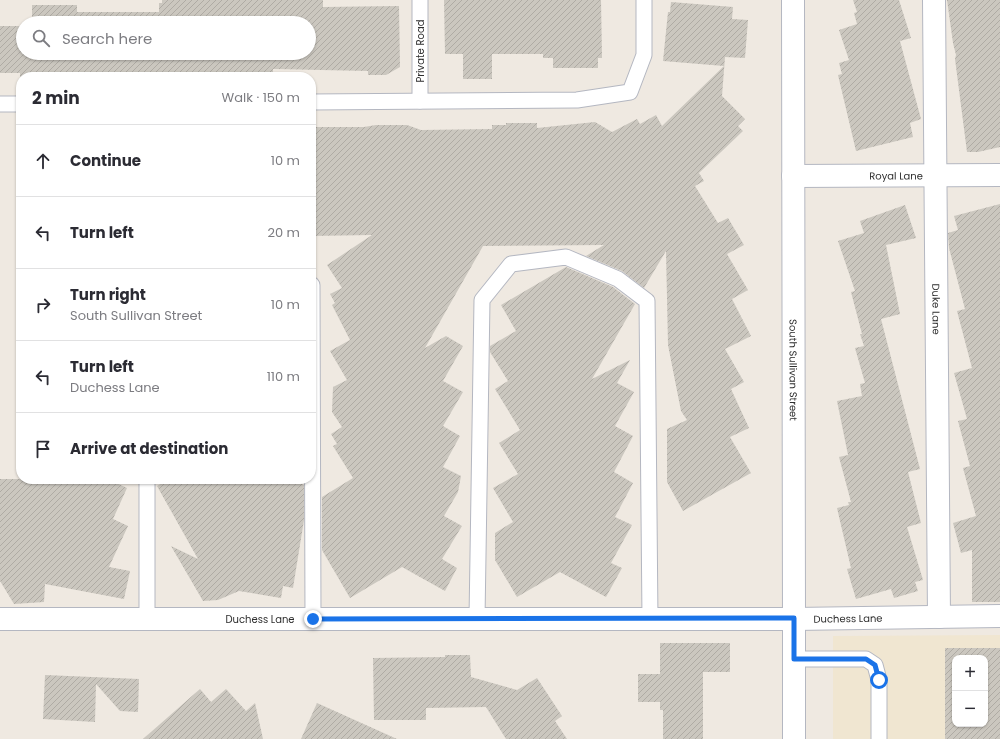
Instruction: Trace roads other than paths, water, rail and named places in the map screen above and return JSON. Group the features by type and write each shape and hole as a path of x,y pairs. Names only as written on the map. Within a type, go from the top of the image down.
{"street":[{"name":"South Sullivan Street","path":"792,0 794,739"},
{"name":"Duke Lane","path":"934,0 939,617"},
{"name":"Royal Lane","path":"793,176 1000,175"},
{"name":"Duchess Lane","path":"0,620 1000,616"}],"lane":[{"name":"Private Road","path":"420,0 420,101"},
{"path":"316,102 577,100 630,92 644,55 644,0"},
{"path":"0,104 16,104"},
{"path":"477,619 482,300 511,264 566,257 618,279 647,301 650,618"},
{"path":"147,484 147,620"},
{"path":"313,484 313,619"},
{"path":"794,659 866,659 875,665 879,680 879,739"}]}
